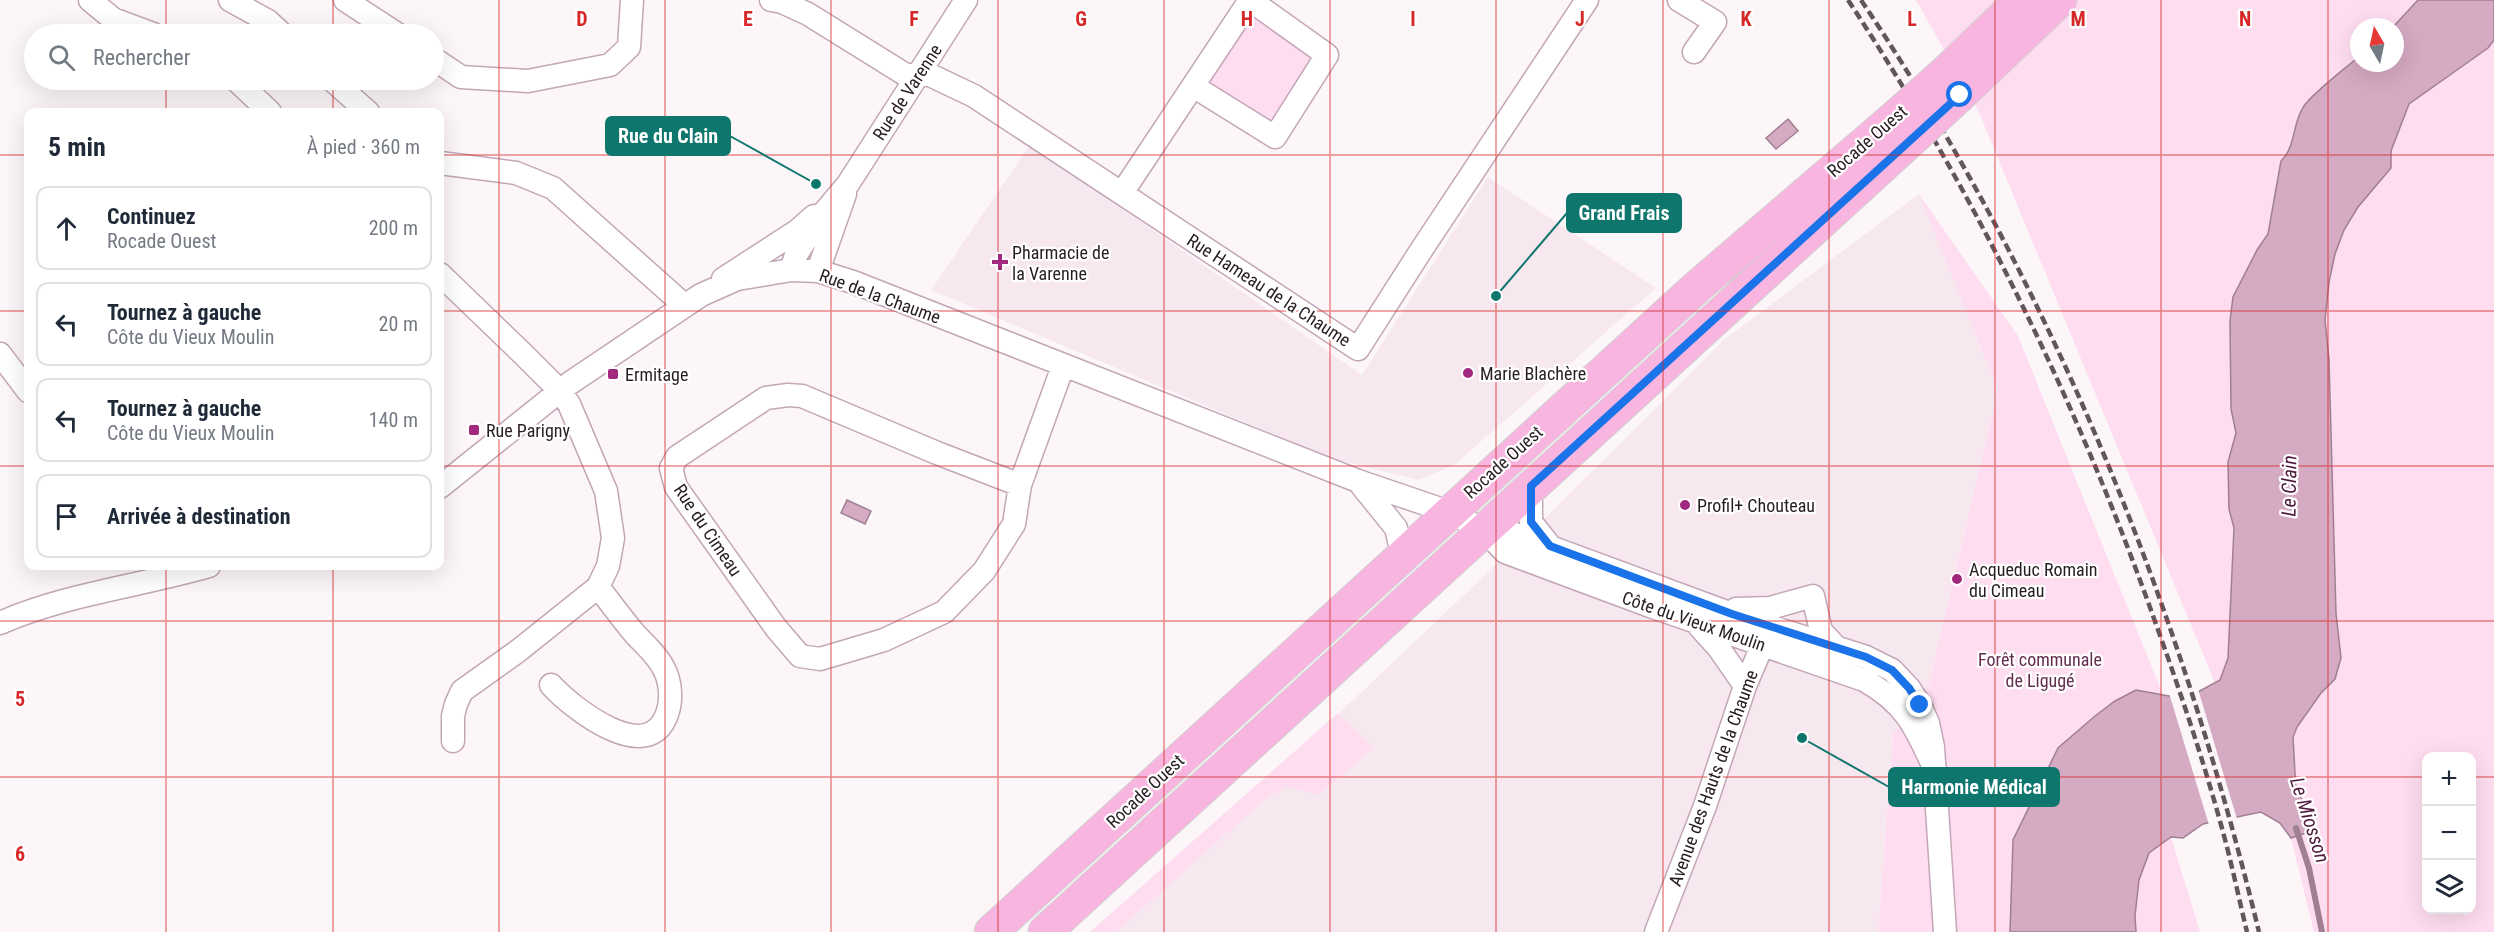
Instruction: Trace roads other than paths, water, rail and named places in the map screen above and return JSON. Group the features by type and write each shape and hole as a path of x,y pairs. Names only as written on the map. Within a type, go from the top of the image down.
{"main road":[{"name":"Rocade Ouest","path":"1954,83 2021,0"},
{"name":"Rocade Ouest","path":"1045,932 1531,486 1893,137 1954,83 2060,0"},
{"name":"Rocade Ouest","path":"991,932 1402,554 1697,287 1893,137"}],"street":[{"path":"90,0 113,19 126,24"},
{"path":"230,0 271,24"},
{"path":"345,0 382,24"},
{"path":"444,66 461,77 528,81 610,65 629,47 632,0"},
{"name":"Rue Hameau de la Chaume","path":"771,0 782,2 808,14 906,75 930,75 975,96 1358,349 1587,0"},
{"name":"Rue de Varenne","path":"792,270 796,255 821,216 848,184 966,0"},
{"path":"1122,193 1250,0 1327,55 1275,137 1193,86"},
{"path":"1679,0 1714,22 1694,52"},
{"path":"247,90 266,108"},
{"path":"343,90 364,108"},
{"path":"444,164 516,173 553,188 693,300"},
{"name":"Rue de Varenne","path":"818,272 848,184"},
{"name":"Rue de Varenne","path":"693,300 752,258 797,231 848,184"},
{"name":"Rue de la Chaume","path":"444,484 560,391 693,300 737,279 792,270 818,272 853,282 1358,481 1449,512 1484,530"},
{"path":"444,278 560,391 598,469 611,514 611,550 608,566 598,587 518,651 462,691 453,716 453,741"},
{"path":"4,359 24,386"},
{"name":"Rue du Cimeau","path":"1020,484 937,453 802,396 788,395 766,398 678,457 671,468 676,487 776,628 800,656 820,659 884,640 944,612 984,572 1014,524 1020,484 1063,366"},
{"name":"Rue de la Chaume","path":"1358,481 1396,528 1402,554"},
{"path":"1531,486 1531,522 1550,546"},
{"name":"Côte du Vieux Moulin","path":"1484,530 1515,534 1550,546 1719,609 1866,657 1892,670 1909,688 1928,723 1936,772 1945,932"},
{"name":"Côte du Vieux Moulin","path":"1484,530 1505,552 1762,646 1842,671 1887,693 1903,709 1917,730 1936,772"},
{"path":"0,623 55,603 162,572 178,570"},
{"path":"551,685 572,705 623,734 645,735 661,725 667,715 669,693 665,670 598,587"},
{"path":"1719,609 1770,608 1813,596 1821,631 1836,647"},
{"path":"1696,622 1718,647 1745,686"},
{"name":"Avenue des Hauts de la Chaume","path":"1656,932 1706,806 1745,686 1762,646 1779,629"}],"water":[{"name":"Le Clain","path":"2418,0 2494,0 2494,40 2488,48 2409,104 2391,151 2391,168 2358,207 2344,230 2335,254 2325,320 2329,360 2336,613 2341,658 2335,679 2321,693 2297,727 2293,737 2296,791 2303,801 2312,831 2291,838 2280,823 2261,812 2203,824 2183,838 2171,837 2149,853 2139,880 2135,916 2136,932 2010,932 2013,840 2058,748 2115,701 2136,690 2169,696 2198,692 2220,680 2228,658 2234,528 2229,509 2228,462 2236,433 2231,409 2230,321 2233,297 2257,250 2268,234 2281,161 2292,142 2297,120 2304,106 2350,64 2350,72 2404,72 2404,18 2401,18"},
{"path":"1788,119 1798,131 1776,149 1766,138"},
{"path":"847,500 871,511 865,524 841,513"}],"waterway":[{"name":"Le Miosson","path":"2296,828 2309,868 2322,932"}],"railway":[{"path":"1848,0 1938,146 1979,221 2055,375 2090,453 2152,613 2190,722 2223,832 2247,932"},
{"path":"1861,0 1929,108 1992,219 2049,332 2101,448 2148,567 2190,687 2227,809 2259,932"}],"place":[{"name":"Rue du Clain","path":"816,184"},
{"name":"Pharmacie de la Varenne","path":"1000,262"},
{"name":"Grand Frais","path":"1496,296"},
{"name":"Marie Blachère","path":"1468,373"},
{"name":"Ermitage","path":"613,374"},
{"name":"Rue Parigny","path":"474,430"},
{"name":"Profil+ Chouteau","path":"1685,505"},
{"name":"Acqueduc Romain du Cimeau","path":"1957,579"},
{"name":"Harmonie Médical","path":"1802,738"}],"park label":[{"name":"Forêt communale de Ligugé","path":"2040,669"}]}
